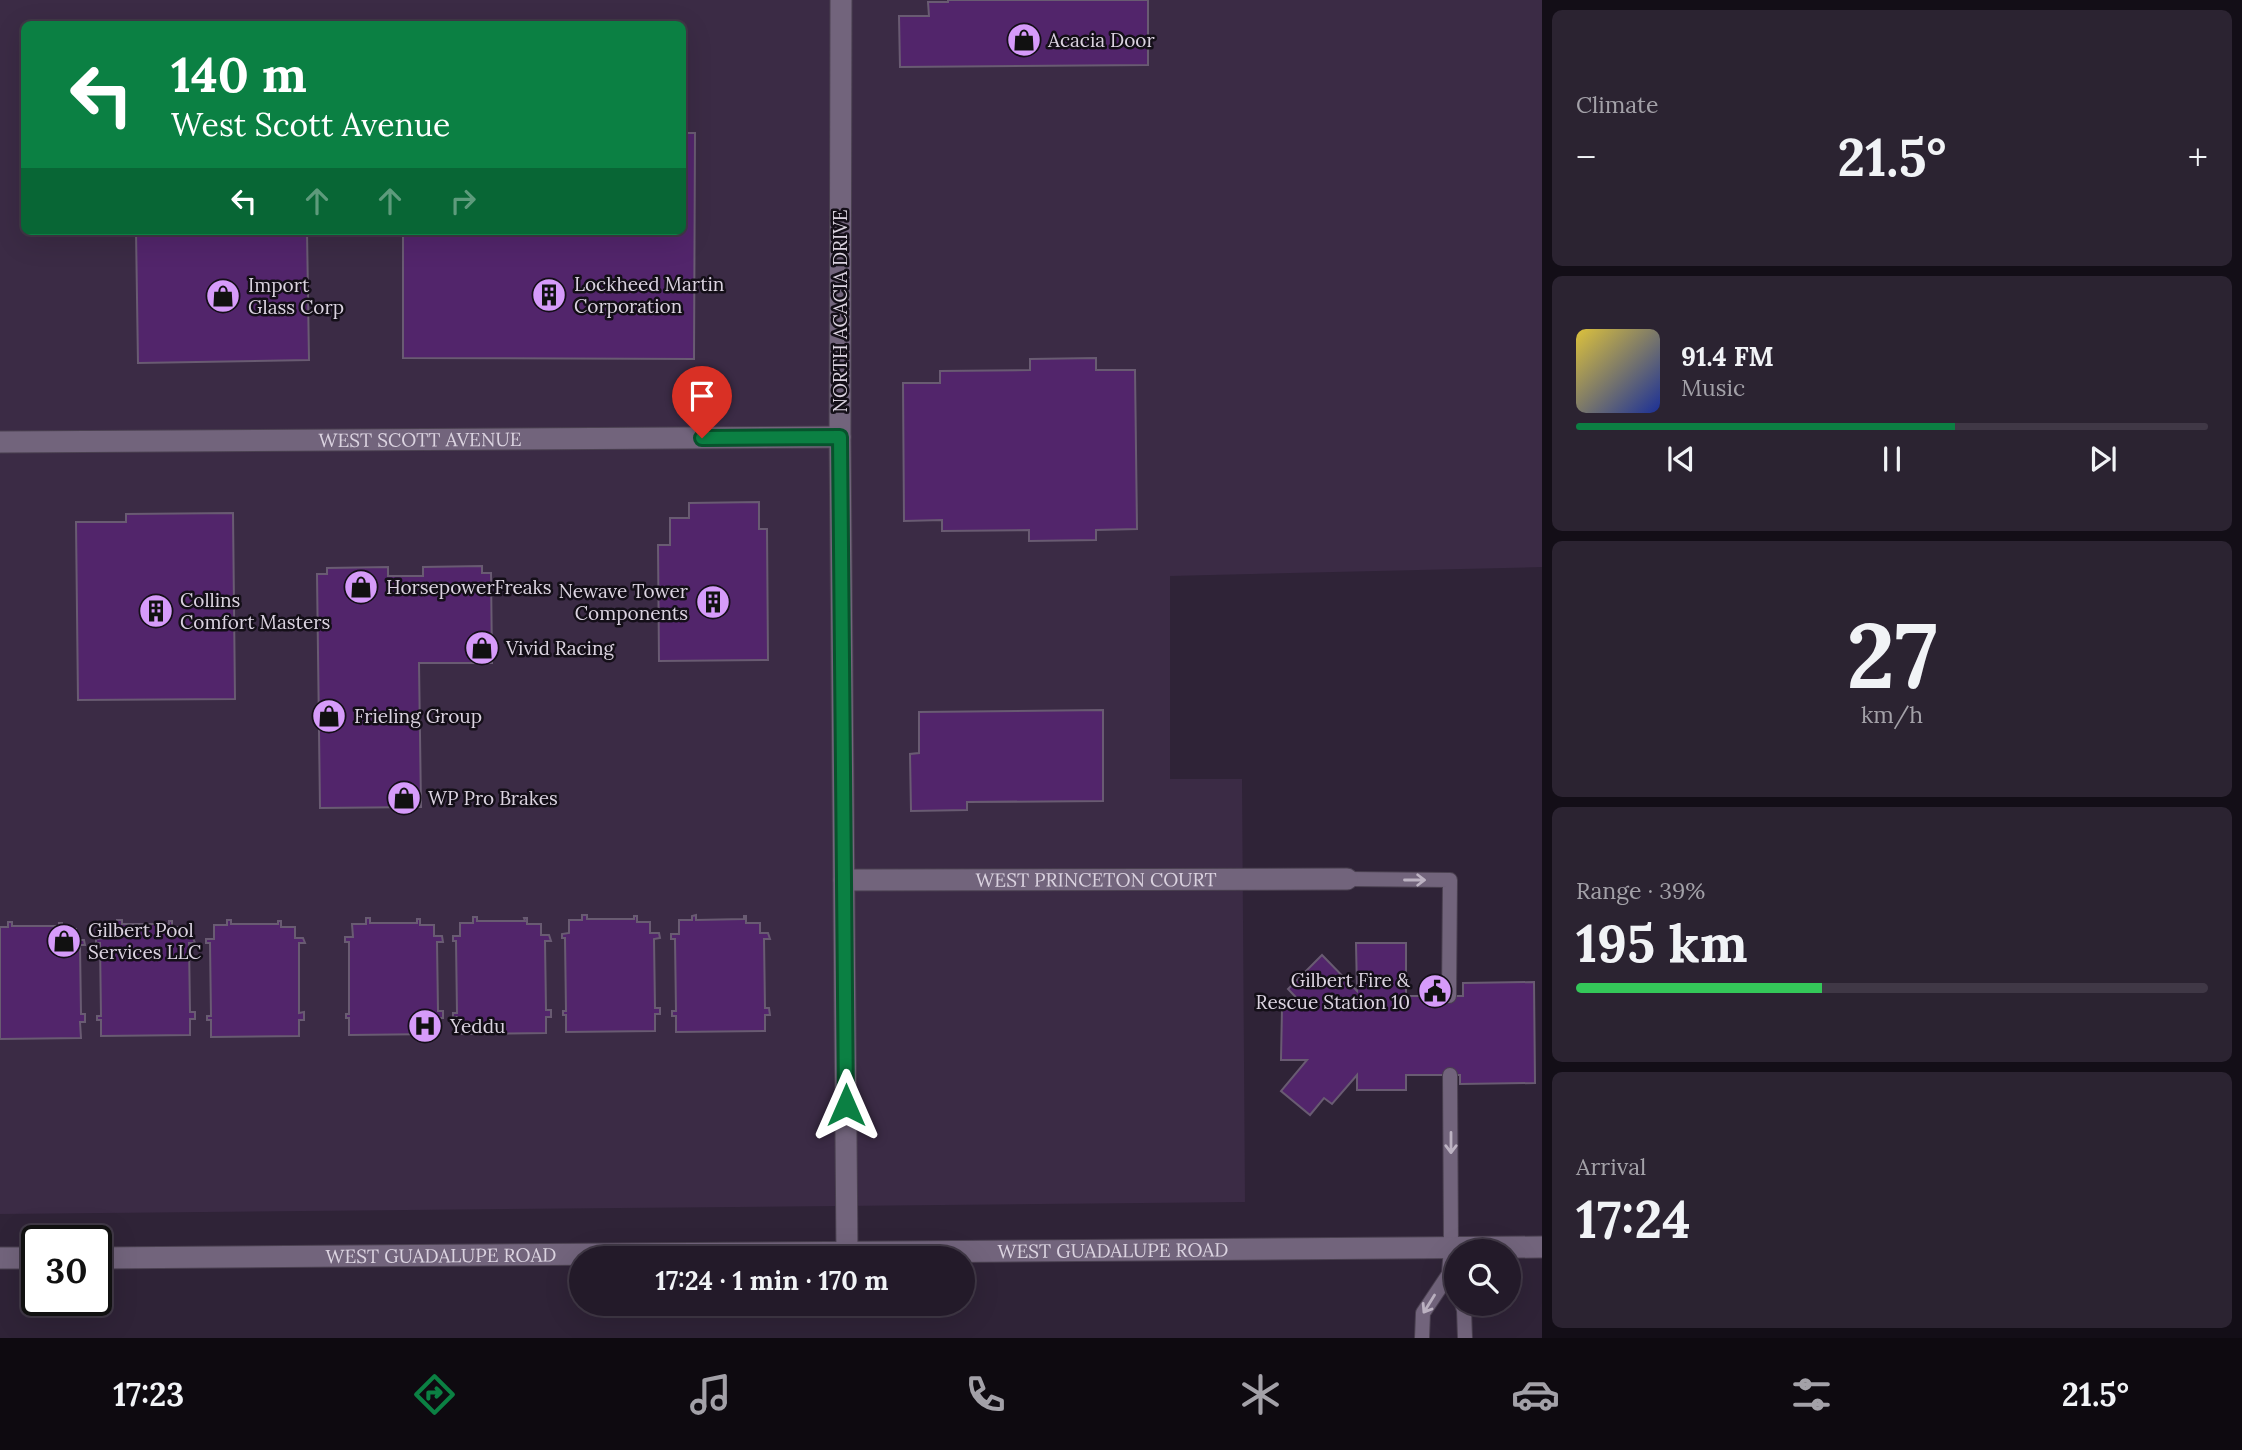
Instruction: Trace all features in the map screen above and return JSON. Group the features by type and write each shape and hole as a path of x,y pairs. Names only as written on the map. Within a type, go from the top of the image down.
{"street":[{"name":"NORTH ACACIA DRIVE","path":"841,0 840,437 847,1246"},
{"name":"WEST SCOTT AVENUE","path":"0,442 840,437"},
{"name":"WEST PRINCETON COURT","path":"844,880 1347,879"},
{"name":"WEST GUADALUPE ROAD","path":"975,1251 1444,1247"},
{"name":"WEST GUADALUPE ROAD","path":"1521,1247 1542,1247"},
{"name":"WEST GUADALUPE ROAD","path":"112,1258 569,1254"},
{"path":"0,1258 21,1258"}],"lane":[{"path":"1347,879 1450,880 1449,996"},
{"path":"1450,1075 1451,1239"},
{"path":"1422,1338 1423,1313 1444,1282"},
{"path":"1464,1316 1465,1338"}],"shaded area":[{"path":"0,0 1542,0 1542,567 1170,576 1170,779 1242,779 1245,1202 0,1214"}],"building":[{"name":"Acacia Door","path":"1148,0 1148,65 900,67 899,16 929,16 928,2"},
{"name":"Lockheed Martin Corporation","path":"686,133 695,133 694,359 403,358 403,235 686,235"},
{"name":"Import Glass Corp","path":"136,235 307,235 309,360 138,363"},
{"path":"1096,358 1096,370 1135,370 1137,529 1096,530 1096,540 1029,541 1029,530 942,531 942,520 904,521 903,383 940,383 940,371 1030,370 1030,359"},
{"name":"Newave Tower Components","path":"759,502 759,529 767,529 768,660 659,661 658,545 670,545 670,518 689,518 689,503"},
{"name":"Collins Comfort Masters","path":"233,513 235,699 78,700 76,522 126,522 126,514"},
{"path":"482,566 482,573 491,573 492,663 419,663 421,807 320,808 317,574 327,574 327,568 388,567 388,576 423,576 423,567"},
{"path":"1103,710 1103,801 967,802 967,810 911,811 910,754 919,753 919,712"},
{"path":"582,915 587,915 587,919 634,919 634,916 637,916 637,922 650,922 650,933 659,933 660,938 654,939 655,1008 660,1008 660,1014 655,1014 655,1031 566,1032 566,1015 563,1015 563,1011 566,1011 565,938 562,938 562,934 569,933 569,920 582,920"},
{"path":"696,915 696,920 744,919 746,916 746,923 760,923 760,933 768,933 770,939 764,939 765,1008 769,1008 770,1015 765,1015 765,1031 676,1032 676,1016 672,1016 672,1011 676,1011 675,939 671,939 671,934 679,934 679,920 692,920 692,916"},
{"path":"473,917 477,917 477,921 525,921 524,918 527,918 527,924 541,924 541,935 549,935 551,941 545,941 546,1010 551,1010 551,1017 546,1017 546,1033 457,1034 457,1017 453,1017 453,1013 457,1013 456,941 453,941 453,936 460,936 460,923 473,923"},
{"path":"366,918 370,918 370,923 417,923 417,919 420,919 420,925 434,925 434,936 442,936 443,942 437,942 438,1011 443,1011 443,1018 438,1018 438,1034 349,1035 349,1018 346,1018 346,1014 349,1014 349,942 345,942 345,937 353,937 352,924 366,924"},
{"path":"117,920 122,920 122,924 169,924 169,921 172,921 172,927 185,927 185,938 193,938 195,943 189,943 190,1012 195,1012 195,1019 190,1019 190,1035 101,1036 101,1020 97,1020 97,1016 101,1016 100,943 96,943 96,939 104,938 104,925 117,925"},
{"path":"227,920 231,920 231,924 278,924 278,921 281,921 281,927 295,927 295,938 303,938 305,943 299,943 299,1013 304,1012 304,1020 299,1020 299,1036 211,1037 211,1020 207,1020 207,1016 211,1016 210,943 206,943 206,939 214,939 214,925 227,925"},
{"path":"8,922 12,922 12,926 59,926 59,923 62,923 62,929 76,929 76,940 84,940 85,945 80,945 81,1014 85,1014 85,1022 80,1022 81,1038 0,1039 0,927 8,927"},
{"path":"1356,943 1406,943 1406,996 1463,996 1463,983 1534,982 1535,1083 1460,1084 1460,1075 1406,1075 1406,1090 1357,1090 1357,1075 1332,1104 1324,1098 1310,1115 1281,1091 1307,1060 1281,1060 1282,1008 1307,1009 1288,989 1322,955 1357,991"}],"place":[{"name":"Acacia Door","path":"1024,40"},
{"name":"Lockheed Martin Corporation","path":"549,295"},
{"name":"Import Glass Corp","path":"223,296"},
{"name":"HorsepowerFreaks","path":"361,587"},
{"name":"Newave Tower Components","path":"713,602"},
{"name":"Collins Comfort Masters","path":"156,611"},
{"name":"Vivid Racing","path":"482,648"},
{"name":"Frieling Group","path":"329,716"},
{"name":"WP Pro Brakes","path":"404,798"},
{"name":"Gilbert Pool Services LLC","path":"64,941"},
{"name":"Gilbert Fire & Rescue Station 10","path":"1435,991"},
{"name":"Yeddu","path":"425,1026"}],"route":[{"path":"702,438 840,437 846,1105"}]}
